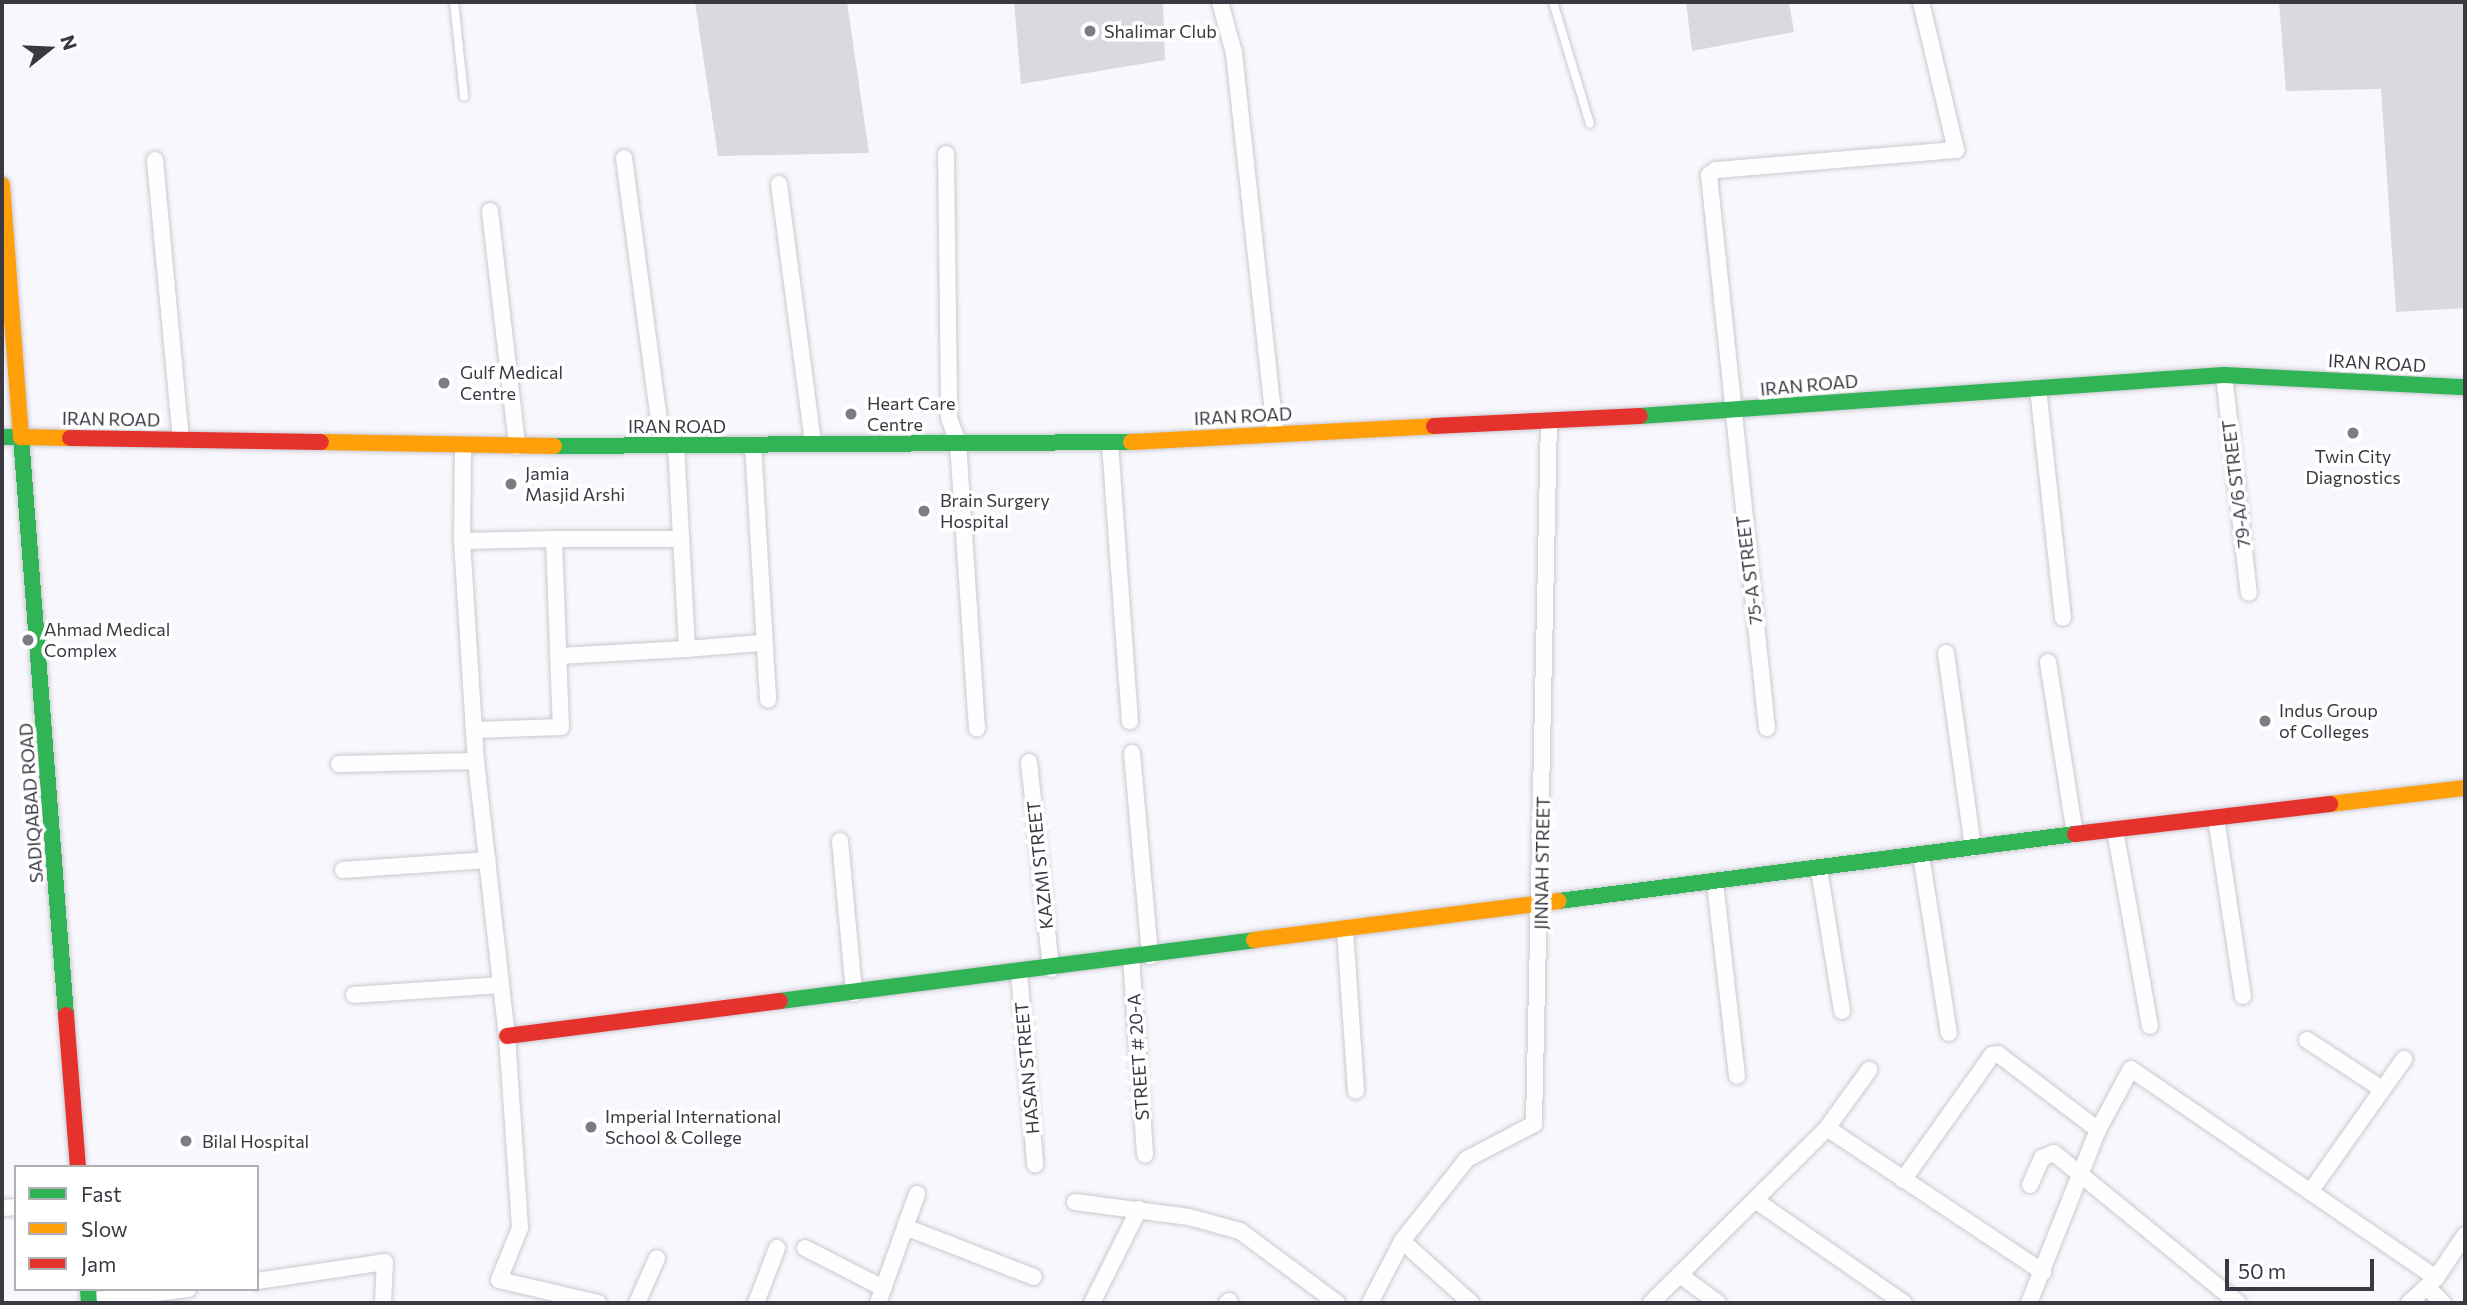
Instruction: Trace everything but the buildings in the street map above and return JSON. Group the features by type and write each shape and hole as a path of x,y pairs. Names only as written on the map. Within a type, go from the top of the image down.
{"main road":[{"name":"SADIQABAD ROAD","path":"2,185 3,227 78,1165"},
{"name":"IRAN ROAD","path":"2,437 463,446 1110,443 1731,411 2224,375 2465,387"},
{"path":"506,1036 1051,969 2075,834 2465,788"}],"street":[{"path":"1220,2 1234,52 1275,433"},
{"name":"75-A STREET","path":"1767,728 1731,411 1709,175 1716,170 1956,150 1921,2"},
{"path":"946,154 949,418 958,443 977,728"},
{"path":"624,158 669,444 681,539 687,649"},
{"path":"155,160 181,440"},
{"path":"779,184 813,444"},
{"path":"490,211 517,446"},
{"name":"79-A/6 STREET","path":"2224,375 2249,593"},
{"path":"2038,388 2063,618"},
{"name":"JINNAH STREET","path":"1402,1241 1467,1160 1534,1124 1542,904 1549,422"},
{"path":"1110,443 1130,721"},
{"path":"753,445 762,643 768,700"},
{"path":"463,446 462,541 476,761 506,1036 520,1228 499,1280 598,1303"},
{"path":"475,730 561,727 554,539"},
{"path":"462,541 681,539"},
{"path":"558,656 762,643"},
{"path":"1946,653 1973,848"},
{"path":"2048,662 2075,834"},
{"path":"1132,753 1150,956"},
{"path":"339,764 476,761"},
{"name":"KAZMI STREET","path":"1029,762 1051,969"},
{"path":"2216,818 2243,996"},
{"path":"2115,830 2150,1026"},
{"path":"839,841 854,993"},
{"path":"1921,855 1949,1033"},
{"path":"343,870 488,860"},
{"path":"1819,869 1842,1011"},
{"path":"1715,883 1737,1076"},
{"path":"1345,930 1356,1091"},
{"name":"STREET # 20-A","path":"1131,958 1145,1155"},
{"name":"HASAN STREET","path":"1019,972 1035,1164"},
{"path":"354,995 501,985"},
{"path":"2307,1040 2382,1089"},
{"path":"1903,1180 1992,1055 1998,1054 2098,1130"},
{"path":"2310,1192 2404,1059"},
{"path":"2029,1303 2082,1178 2098,1130 2131,1069 2310,1192 2431,1282 2443,1303"},
{"path":"1651,1303 1828,1128 1869,1070"},
{"path":"1828,1128 2043,1272"},
{"path":"2030,1185 2047,1153 2238,1303"},
{"path":"805,1248 881,1296 917,1194"},
{"path":"1755,1200 1904,1303"},
{"path":"1074,1202 1139,1209 1240,1231 1337,1303"},
{"path":"1092,1303 1139,1209"},
{"path":"905,1227 1034,1277"},
{"path":"2410,1303 2431,1282 2465,1235"},
{"path":"1370,1303 1402,1241 1471,1303"},
{"path":"756,1303 777,1248"},
{"path":"637,1303 657,1258"},
{"path":"259,1280 385,1262 383,1303"},
{"path":"1680,1275 1718,1303"},
{"path":"89,1298 169,1291"}],"lane":[{"path":"454,2 464,96"},
{"path":"1553,2 1590,124"}],"traffic: fast":[{"path":"1640,416 2224,375 2465,387"},
{"path":"2,437 21,437 66,1015"},
{"path":"554,446 1131,442"},
{"path":"1559,901 2075,834"},
{"path":"780,1001 1254,940"},
{"path":"88,1291 89,1303"}],"traffic: slow":[{"path":"2,185 21,437 70,438"},
{"path":"1131,442 1434,426"},
{"path":"321,442 554,446"},
{"path":"2330,804 2465,788"},
{"path":"1254,940 1559,901"}],"traffic: jam":[{"path":"1434,426 1640,416"},
{"path":"70,438 321,442"},
{"path":"2075,834 2330,804"},
{"path":"507,1036 780,1001"},
{"path":"66,1015 78,1165"}],"place":[{"name":"Shalimar Club","path":"1090,31"},
{"name":"Gulf Medical Centre","path":"444,383"},
{"name":"Heart Care Centre","path":"851,414"},
{"name":"Twin City Diagnostics","path":"2353,433"},
{"name":"Jamia Masjid Arshi","path":"511,484"},
{"name":"Brain Surgery Hospital","path":"924,511"},
{"name":"Ahmad Medical Complex","path":"28,640"},
{"name":"Indus Group of Colleges","path":"2265,721"},
{"name":"Imperial International School & College","path":"591,1127"},
{"name":"Bilal Hospital","path":"186,1141"}]}
